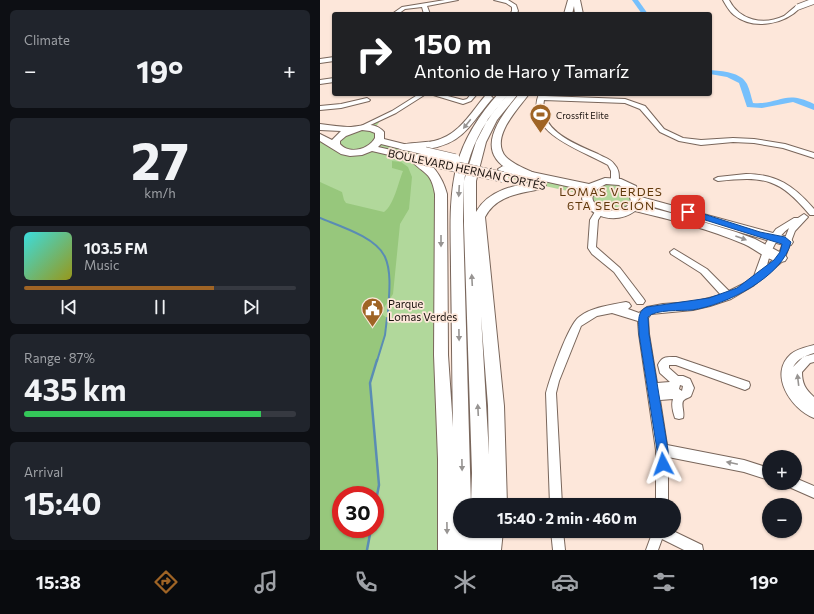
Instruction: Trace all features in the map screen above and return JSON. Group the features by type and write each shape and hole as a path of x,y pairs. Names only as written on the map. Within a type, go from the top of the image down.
{"highway":[{"path":"804,0 813,1"},
{"path":"569,12 572,1"},
{"path":"572,1 572,12"},
{"path":"572,1 578,12"},
{"path":"402,147 425,146 451,139 466,126 490,96"},
{"path":"462,498 457,221 460,176 464,156 474,135 484,117 501,96"},
{"path":"480,498 481,473 470,225 470,181 481,142 493,119 511,96"},
{"path":"523,96 502,124 495,141 495,148 501,159 510,167 530,175"},
{"path":"420,156 423,164 436,177 441,194 441,355 446,460 447,550"},
{"path":"498,498 496,406 479,217 484,206 494,197 519,189 540,185"},
{"path":"461,538 461,550"},
{"path":"477,550 478,538"},
{"path":"492,550 493,538"}],"main road":[{"path":"320,127 340,130 358,128"},
{"name":"BOULEVARD HERNÁN CORTÉS","path":"358,128 372,128 379,137 420,156"},
{"path":"336,146 336,140 341,135 358,128"},
{"path":"320,137 341,150 350,153 361,152 371,148 379,137"},
{"name":"BOULEVARD HERNÁN CORTÉS","path":"371,148 420,156 503,173 540,185 588,192"},
{"name":"BOULEVARD HERNÁN CORTÉS","path":"503,173 530,175 588,192"},
{"path":"605,181 615,181 624,183 631,187 636,193 635,203 626,212 618,214 599,212 589,204 588,192 596,184 605,181"},
{"path":"635,203 688,212 760,235 782,239 787,242"},
{"path":"635,203 755,243 773,255 781,258"}],"street":[{"path":"398,12 404,8 455,0"},
{"path":"497,0 508,2 514,6 515,10 514,12"},
{"path":"726,0 736,14 756,21 771,22 782,19 797,6"},
{"path":"731,0 734,7 741,14 757,19 775,19 797,6 813,1"},
{"path":"424,4 426,12"},
{"path":"320,61 332,59"},
{"path":"320,82 332,80"},
{"path":"358,128 382,120 420,96"},
{"path":"440,96 463,102 469,100 472,96"},
{"path":"615,181 615,171 611,164 565,142 551,130 542,120 539,110 540,98 618,101 635,104 644,108 650,114 660,130 668,135 682,140 697,142 734,140 769,142 814,156"},
{"path":"320,108 341,106 367,100"},
{"path":"379,137 382,120"},
{"path":"718,178 761,176 776,181 788,187 798,195 814,213 804,216 787,225 772,237 766,250 758,277"},
{"path":"599,212 594,220 593,237 591,242 592,248 625,279 636,307 644,334 662,450 662,498"},
{"path":"556,498 550,406 554,382 577,324 583,318 594,312 636,307 663,308 693,306 728,296 740,290 781,258 793,227 804,216"},
{"path":"674,252 699,268 728,296"},
{"path":"814,349 802,353 791,360 786,372 789,388 806,410 814,413"},
{"path":"814,358 807,360 797,370 796,383 803,395 814,404"},
{"path":"679,414 676,390 664,370 663,365 666,361 676,361 745,385"},
{"path":"653,392 676,390"},
{"path":"662,450 744,466 762,472"},
{"path":"802,487 814,492"},
{"path":"558,538 559,550"},
{"path":"652,550 657,538"},
{"path":"674,538 697,550"}],"green space":[{"path":"380,121 373,131 376,133 376,141 361,151 343,150 338,140 341,136 366,128"},
{"path":"320,137 353,153 378,142 424,153 420,158 413,158 436,177 447,550 320,550"},
{"path":"392,161 401,162 408,167 412,177 409,209 400,224 393,294 383,309 383,315 387,318 385,335 370,383 379,485 332,486 332,538 369,538 367,550 320,550 320,182 342,192 346,203 384,212 393,199 403,171 392,168"},
{"path":"503,169 589,188 586,195 503,177"},
{"path":"604,182 624,184 636,199 619,213 595,208 591,189"}],"waterway":[{"path":"635,0 644,12"},
{"path":"712,72 730,75 739,79 744,86 750,105 756,106 793,99 814,107"},
{"path":"320,218 356,233 374,244 380,250 385,257 389,270 390,284 388,312"},
{"path":"377,361 385,335 387,318"},
{"path":"377,360 370,383 379,486"},
{"path":"367,550 369,538"}],"place":[{"name":"Crossfit Elite","path":"541,134"},
{"name":"Parque Lomas Verdes","path":"372,328"}],"district":[{"name":"LOMAS VERDES 6TA SECCIÓN","path":"611,198"}],"route":[{"path":"663,464 644,334 643,316 647,311 663,308 693,306 710,302 740,290 777,263 785,252 787,242 782,239 760,235 688,212"}]}
